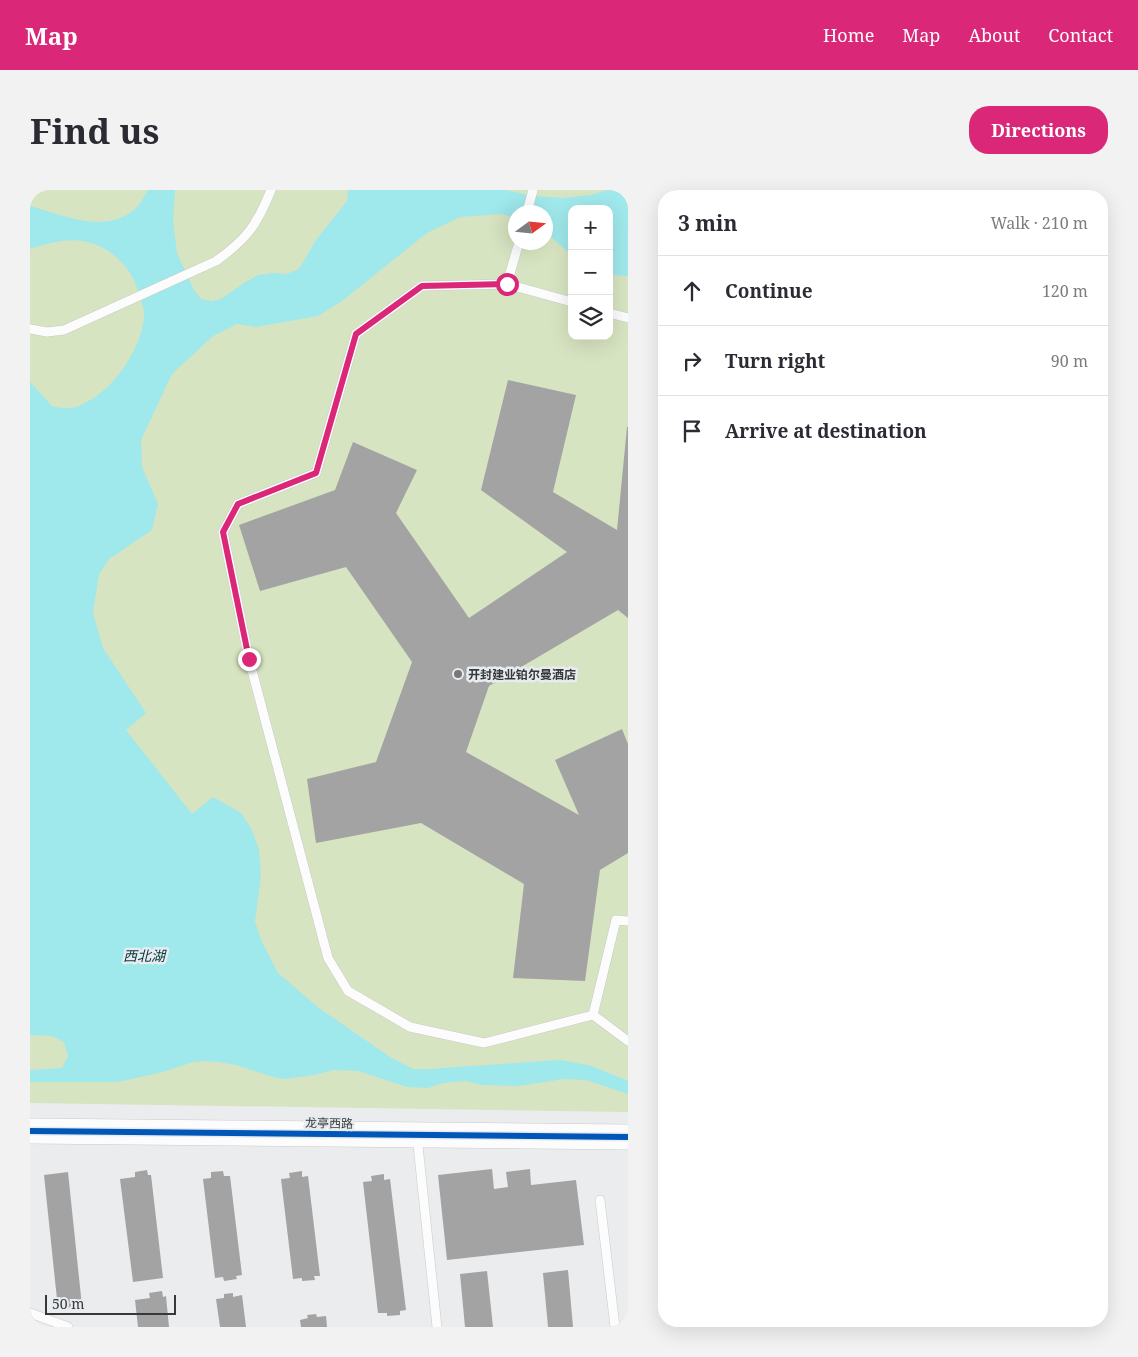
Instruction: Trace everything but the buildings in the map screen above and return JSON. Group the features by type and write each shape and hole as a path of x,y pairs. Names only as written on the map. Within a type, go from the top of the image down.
{"street":[{"name":"龙亭西路","path":"30,1131 628,1138"}],"lane":[{"path":"30,329 47,332 64,330 216,261 236,247 257,222 271,190"},
{"path":"529,205 533,190"},
{"path":"507,284 517,250"},
{"path":"568,301 507,284 422,286 356,334 316,473 238,504 223,532 249,659 328,958 348,991 410,1027 484,1043 593,1015"},
{"path":"613,314 628,318"},
{"path":"593,1015 616,920 628,921"},
{"path":"593,1015 628,1041"},
{"path":"417,1136 437,1327"},
{"path":"600,1200 615,1327"},
{"path":"30,1313 68,1327"}],"green space":[{"path":"30,190 628,190 628,1112 30,1103"}],"water":[{"name":"西北湖","path":"148,190 175,190 173,222 177,253 194,290 201,299 212,301 221,299 258,275 287,274 299,269 316,240 347,201 348,190 506,190 533,196 563,198 591,195 608,190 628,190 628,276 613,275 613,205 568,205 568,252 553,238 553,205 508,205 508,216 502,214 460,217 427,233 342,301 318,316 256,327 237,324 213,336 172,374 141,440 142,467 158,504 152,530 109,559 99,574 93,613 103,648 146,713 126,730 192,814 213,797 241,813 251,828 259,849 261,877 255,921 261,940 278,973 319,1008 390,1057 413,1069 561,1060 592,1066 628,1081 628,1094 586,1080 564,1079 518,1086 483,1085 465,1081 443,1083 428,1088 407,1087 358,1071 334,1070 285,1079 236,1065 204,1061 193,1062 163,1072 118,1082 30,1082 30,1070 62,1068 68,1056 64,1042 52,1036 30,1035 30,382 53,407 72,408 85,403 110,384 129,359 142,331 144,314 135,282 124,265 110,252 92,243 76,240 49,243 30,249 30,206 70,218 97,222 111,221 123,217 140,203"}],"cycle path":[{"path":"30,1131 628,1137"}],"place":[{"name":"开封建业铂尔曼酒店","path":"458,674"}],"route":[{"path":"249,659 223,532 238,504 316,473 356,334 422,286 507,284"}]}
